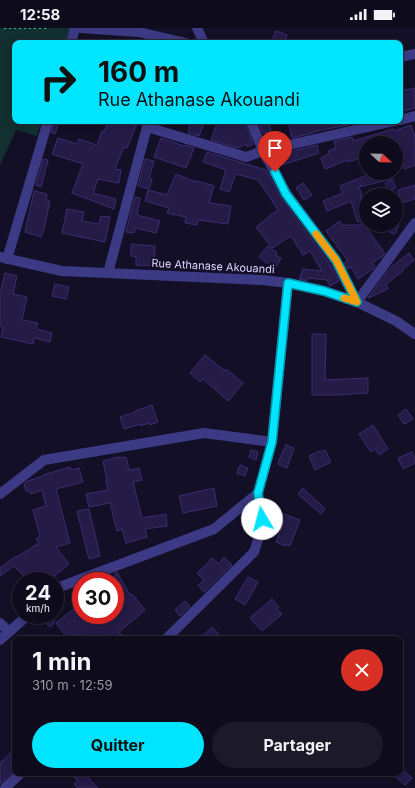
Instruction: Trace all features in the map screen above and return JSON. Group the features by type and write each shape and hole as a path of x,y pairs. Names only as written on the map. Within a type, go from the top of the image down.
{"street":[{"path":"72,40 75,28"},
{"path":"81,28 138,32 173,40"},
{"path":"197,28 203,40"},
{"path":"403,56 415,54"},
{"path":"403,119 415,116"},
{"path":"4,258 47,124"},
{"path":"252,124 263,151 286,194 336,260 357,302 415,223"},
{"path":"108,273 148,127 246,157 263,151 381,124"},
{"name":"Rue Athanase Akouandi","path":"4,258 62,270 262,280 288,283 324,291 357,302 396,321 415,334"},
{"path":"169,636 254,552 261,531 262,519 258,493 272,442 288,283"},
{"path":"0,494 44,460 204,433 272,442"},
{"path":"64,585 214,529 258,493"},
{"path":"0,623 9,632"},
{"path":"0,640 18,624"},
{"path":"5,788 18,776"}],"path":[{"path":"4,28 49,28"}],"green space":[{"path":"0,28 71,28 67,40 12,40 12,124 40,124 37,136 16,130 0,165"}],"building":[{"path":"276,31 287,35 285,40 272,40"},
{"path":"415,88 415,108 403,111 403,90"},
{"path":"53,124 58,124 55,134 51,133"},
{"path":"107,124 137,124 127,148 124,147 115,169 121,170 119,183 98,179 93,193 116,199 114,209 72,193 83,164 52,154 58,138 77,144 79,139 97,145 102,131 104,132"},
{"path":"190,124 204,124 199,136 188,133"},
{"path":"217,124 246,124 253,144 247,147 246,144 238,148 211,140"},
{"path":"259,124 270,124 271,132 263,133"},
{"path":"289,124 348,124 348,125 292,138"},
{"path":"411,125 415,137 415,165 404,169 403,136 370,136 393,129 394,131"},
{"path":"352,137 353,141 359,139 359,159 347,162 347,160 325,169 321,158 329,153 328,151 336,148 334,141"},
{"path":"161,138 194,148 186,168 154,157"},
{"path":"317,145 319,153 279,166 273,156"},
{"path":"207,152 266,170 281,197 329,263 339,281 330,286 327,280 308,278 307,281 299,279 303,269 322,271 310,251 303,255 291,236 272,248 256,227 278,210 271,199 258,180 236,174 229,192 220,189 226,170 203,162"},
{"path":"43,159 48,160 41,187 36,185"},
{"path":"145,159 154,161 149,178 152,179 149,189 138,186"},
{"path":"176,174 196,182 214,186 209,203 231,206 228,224 198,220 197,225 185,223 186,217 167,213 169,208 145,201 148,190 167,195"},
{"path":"359,178 359,180 388,180 359,187 359,222 357,221 351,201 327,211 323,201 343,193 340,186"},
{"path":"393,180 396,188 387,188 385,183"},
{"path":"303,183 312,195 304,200 296,188"},
{"path":"415,185 415,199 403,202 403,189"},
{"path":"34,191 47,194 46,200 50,201 41,237 25,232"},
{"path":"135,197 140,198 137,215 160,221 156,233 135,228 134,233 126,232"},
{"path":"67,209 84,212 82,221 99,224 101,216 110,217 105,242 62,233"},
{"path":"340,221 342,225 359,225 359,232 370,232 385,254 372,263 375,266 373,269 358,279 351,267 347,269 344,263 348,261 326,231"},
{"path":"131,244 155,246 154,266 136,265 136,257 131,256"},
{"path":"268,246 277,253 275,255 281,258 275,269 259,257"},
{"path":"409,253 414,260 386,284 388,289 368,298 390,268"},
{"path":"5,273 17,276 13,294 27,297 22,320 38,323 36,329 52,333 50,342 34,338 33,344 1,337 3,327 0,326 0,294"},
{"path":"55,284 69,287 66,299 52,296"},
{"path":"312,334 326,334 325,380 368,378 368,393 312,395"},
{"path":"205,355 243,383 228,401 203,379 200,382 190,373"},
{"path":"152,405 158,422 150,425 149,423 140,426 140,424 124,429 120,417"},
{"path":"406,409 413,419 404,424 398,415"},
{"path":"373,425 388,449 379,455 375,449 371,452 359,434"},
{"path":"286,445 294,448 287,468 278,464"},
{"path":"251,450 258,452 256,460 249,457"},
{"path":"325,450 331,462 315,470 309,456"},
{"path":"412,452 415,458 415,463 403,469 398,458"},
{"path":"126,457 129,470 139,468 142,480 133,482 142,518 166,514 167,526 145,529 147,537 126,543 122,529 117,531 110,503 89,507 86,494 108,490 103,461"},
{"path":"240,465 248,468 245,476 237,473"},
{"path":"70,467 71,470 79,468 83,482 56,489 70,543 56,547 69,564 59,572 20,572 14,566 0,576 0,568 16,556 17,557 39,543 36,539 40,536 33,510 46,506 42,490 31,494 30,492 26,491 24,484 43,475"},
{"path":"214,488 217,506 183,513 179,496"},
{"path":"303,488 325,509 321,514 298,494"},
{"path":"89,509 100,556 89,559 77,511"},
{"path":"278,512 300,520 290,546 285,544 285,546 276,542 284,522 275,519"},
{"path":"224,557 232,565 204,592 198,585 204,580 197,573 212,558 219,564"},
{"path":"248,577 258,582 245,605 235,599"},
{"path":"124,584 130,595 132,594 145,610 119,632 122,636 74,636 71,633 66,636 57,624 64,624 64,617 72,610 72,624 124,624"},
{"path":"272,599 279,607 277,609 282,614 262,631 250,618"},
{"path":"185,601 190,606 180,616 175,610"},
{"path":"212,627 220,636 202,636"},
{"path":"12,752 12,773 0,784 0,763"},
{"path":"403,770 412,778 405,785 395,776 403,776"},
{"path":"73,776 87,776 98,788 78,788 74,784 78,781"}],"slow traffic":[{"path":"316,234 336,260 357,302 344,298"}],"route":[{"path":"262,519 258,493 272,442 288,283 324,291 357,302 336,260 286,194 275,172"}]}
